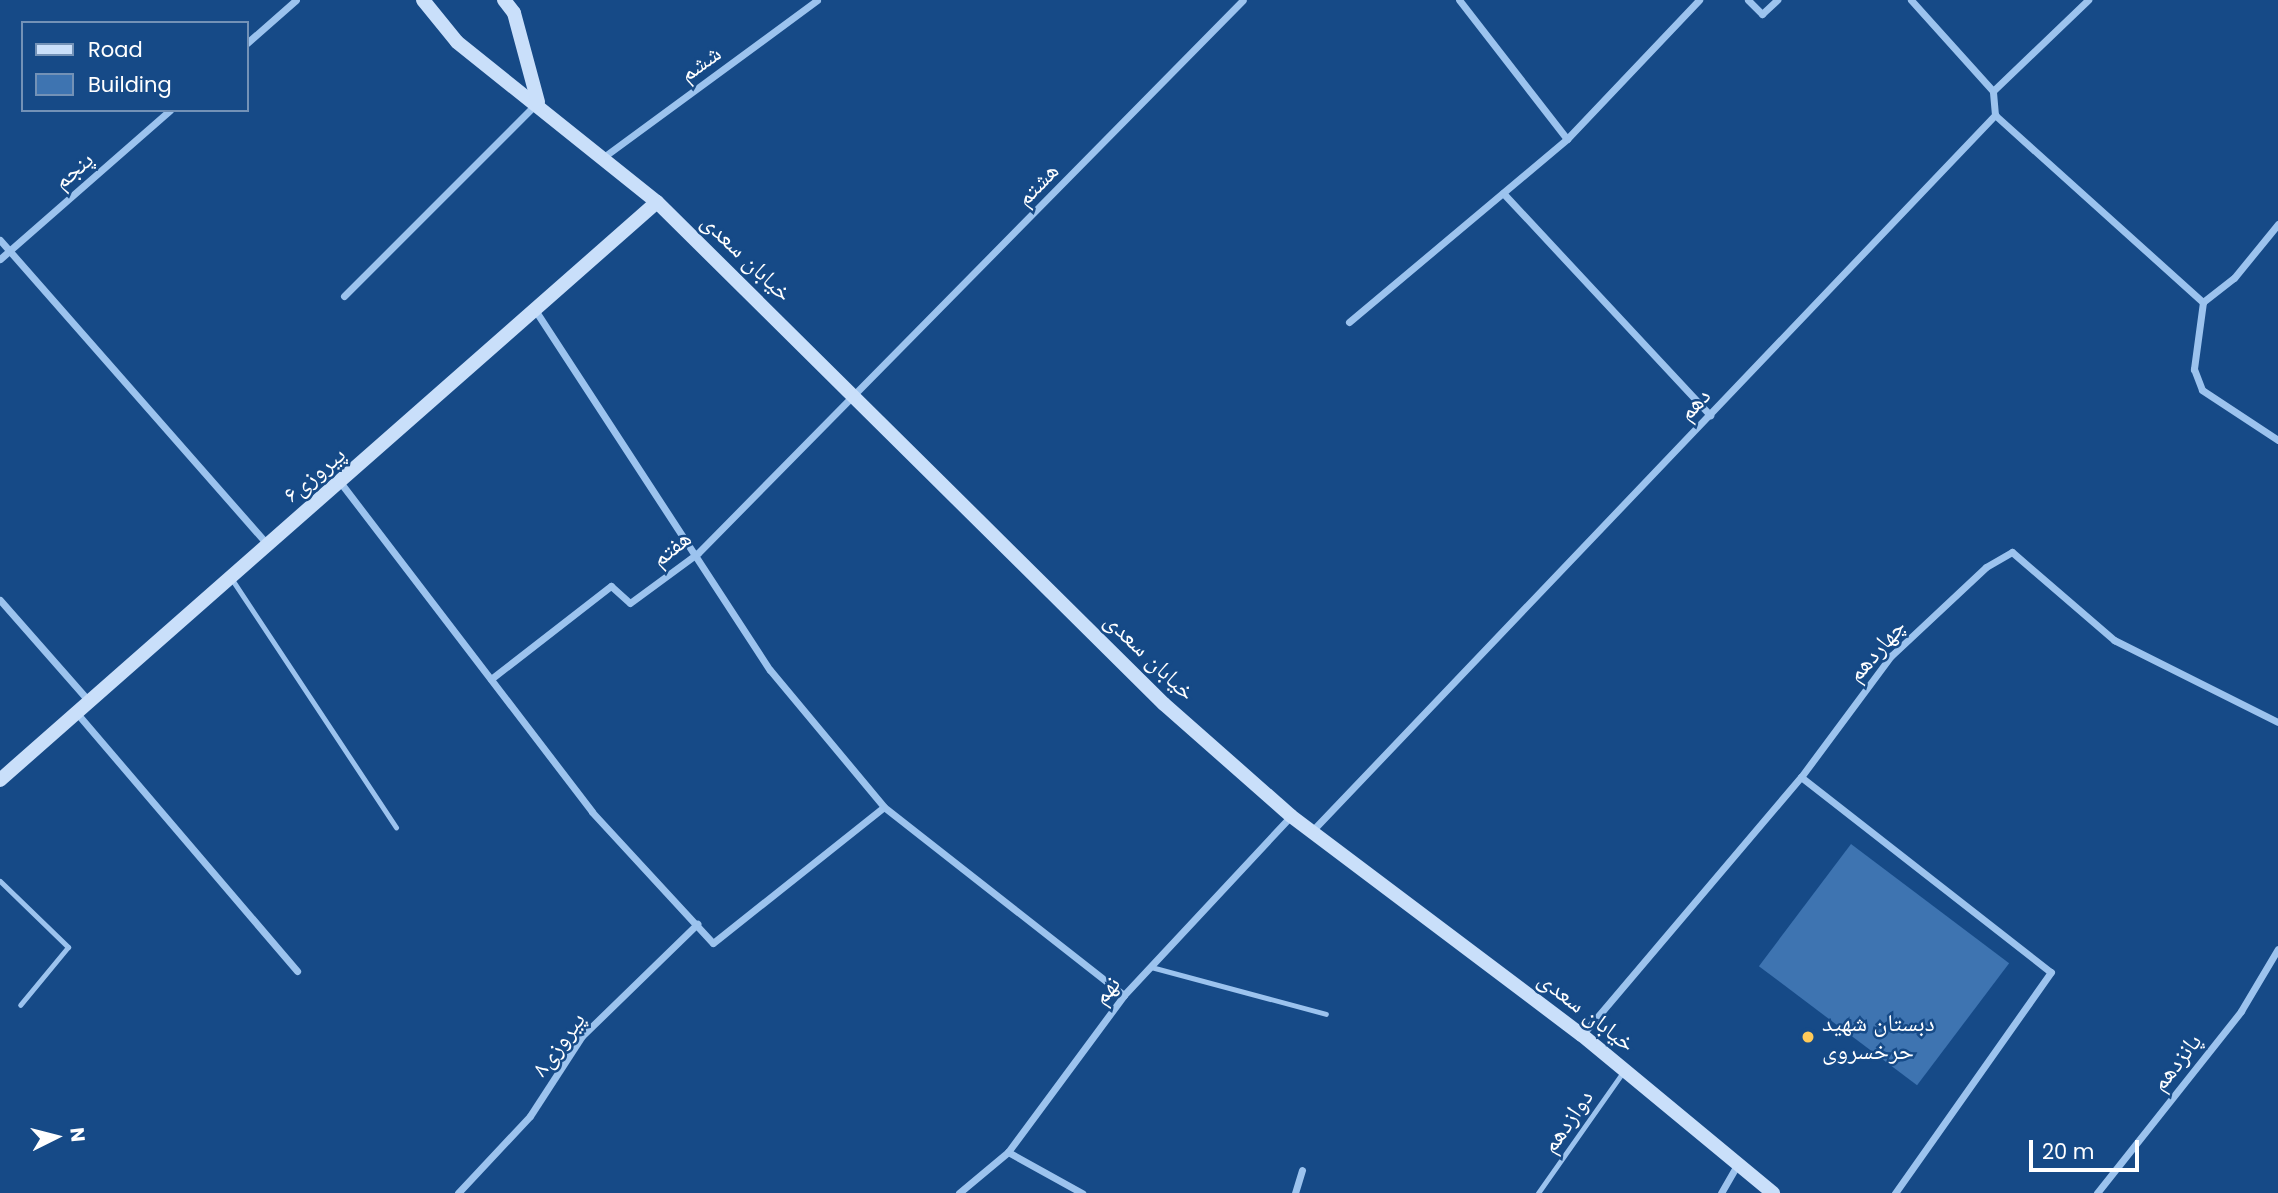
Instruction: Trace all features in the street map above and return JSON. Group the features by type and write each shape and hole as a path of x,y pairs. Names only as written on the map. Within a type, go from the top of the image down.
{"street":[{"path":"248,42 296,0"},
{"name":"خیابان سعدی","path":"423,0 457,41 606,156 657,202 857,395 1164,704 1291,816 1583,1035 1773,1193"},
{"path":"344,296 538,102 514,13 504,0"},
{"name":"ششم","path":"606,156 817,0"},
{"name":"هشتم","path":"857,395 1243,0"},
{"path":"1459,0 1567,139"},
{"path":"1349,322 1567,139 1699,0"},
{"path":"1748,0 1762,14 1777,0"},
{"path":"1911,0 1993,90 1995,115 2203,302"},
{"path":"1993,90 2088,0"},
{"name":"پنجم","path":"0,259 168,112"},
{"name":"دهم","path":"1312,831 1995,115"},
{"path":"1503,193 1710,415"},
{"name":"پیروزی۶","path":"0,780 74,711 230,575 537,313 657,202"},
{"path":"2278,224 2234,278 2203,302 2194,369 2202,390 2278,440"},
{"path":"0,240 267,544"},
{"path":"537,313 698,553 770,670 884,807 1124,995"},
{"name":"هفتم","path":"491,679 611,586 630,603 698,553 857,395"},
{"path":"340,482 592,812 713,943 884,807"},
{"name":"چهاردهم","path":"1583,1035 1801,777 1891,656 1986,567 2012,552 2113,640 2278,722"},
{"path":"0,600 88,699"},
{"path":"74,711 297,971"},
{"path":"1801,777 2051,972 1895,1193"},
{"name":"نهم","path":"959,1193 1008,1152 1124,995 1291,816"},
{"name":"پیروزی۸","path":"458,1193 530,1116 582,1036 696,924"},
{"name":"پانزدهم","path":"2097,1193 2241,1012 2278,949"},
{"path":"1008,1152 1082,1193"},
{"path":"1721,1193 1738,1164"},
{"path":"1295,1193 1302,1170"}],"lane":[{"path":"230,575 396,827"},
{"path":"0,881 68,947 20,1005"},
{"path":"1151,967 1326,1014"},
{"name":"دوازدهم","path":"1538,1193 1625,1069"}],"building":[{"path":"1851,844 2009,963 1917,1085 1759,966"}],"place":[{"name":"دبستان شهید حرخسروی","path":"1808,1037"}]}
